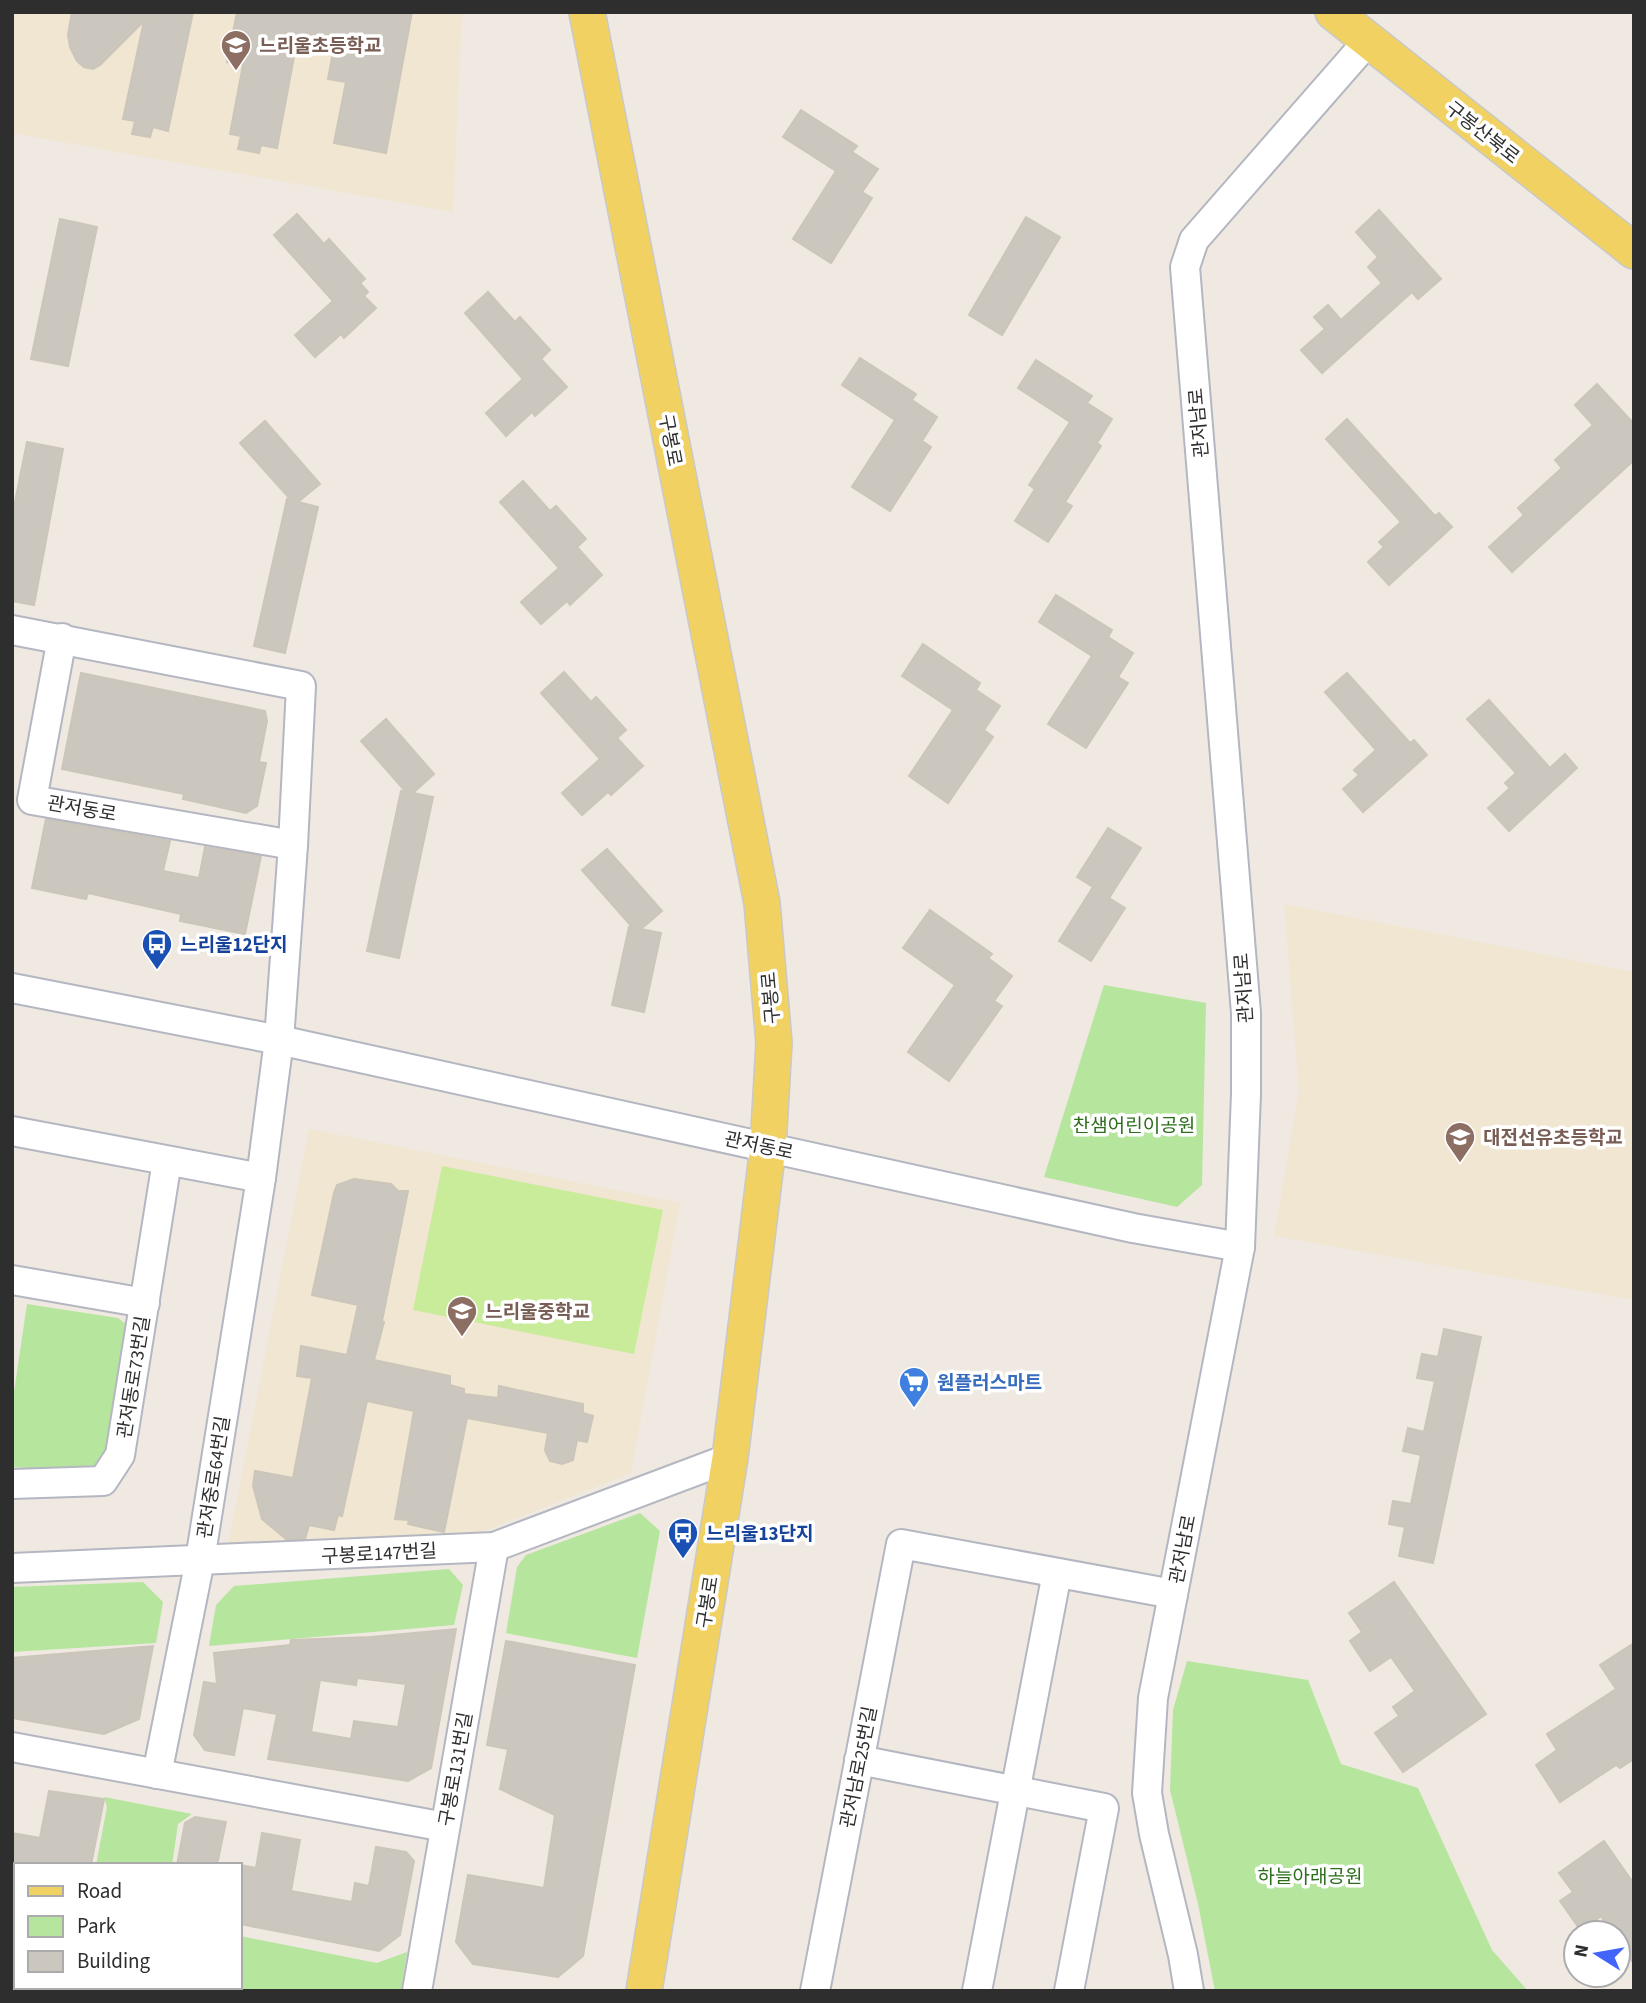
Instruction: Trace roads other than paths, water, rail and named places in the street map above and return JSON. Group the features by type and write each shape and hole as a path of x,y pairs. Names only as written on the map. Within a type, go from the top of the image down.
{"main road":[{"name":"구봉로","path":"587,12 762,903 774,1043 768,1147 730,1458 644,1991"},
{"name":"구봉산북로","path":"1333,12 1634,251"}],"street":[{"name":"관저남로","path":"1189,1991 1147,1793 1153,1698 1240,1247 1246,1013 1185,267 1194,240 1368,41"},
{"path":"12,630 301,686 279,1040"},
{"name":"관저동로","path":"62,639 32,800 293,845"},
{"name":"관저동로","path":"12,988 279,1040 1133,1228 1240,1247"},
{"name":"관저중로64번길","path":"157,1774 200,1560 261,1178 279,1040"},
{"path":"12,1131 261,1178"},
{"name":"관저동로73번길","path":"12,1483 103,1481 120,1455 167,1161"},
{"name":"관저동로73번길","path":"12,1280 145,1303"},
{"name":"구봉로147번길","path":"12,1568 494,1547 730,1458"},
{"name":"관저남로25번길","path":"815,1991 901,1544 1057,1573"},
{"name":"구봉로131번길","path":"417,1991 494,1547"},
{"path":"977,1991 1057,1573 1173,1594"},
{"path":"12,1747 445,1827"},
{"path":"859,1760 1104,1808 1069,1991"}],"place":[{"name":"느리울초등학교","path":"236,72"},
{"name":"느리울12단지","path":"157,971"},
{"name":"대전선유초등학교","path":"1460,1164"},
{"name":"느리울중학교","path":"462,1338"},
{"name":"원플러스마트","path":"914,1409"},
{"name":"느리울13단지","path":"683,1560"}],"park label":[{"name":"찬샘어린이공원","path":"1134,1125"},
{"name":"하늘아래공원","path":"1310,1876"}]}
